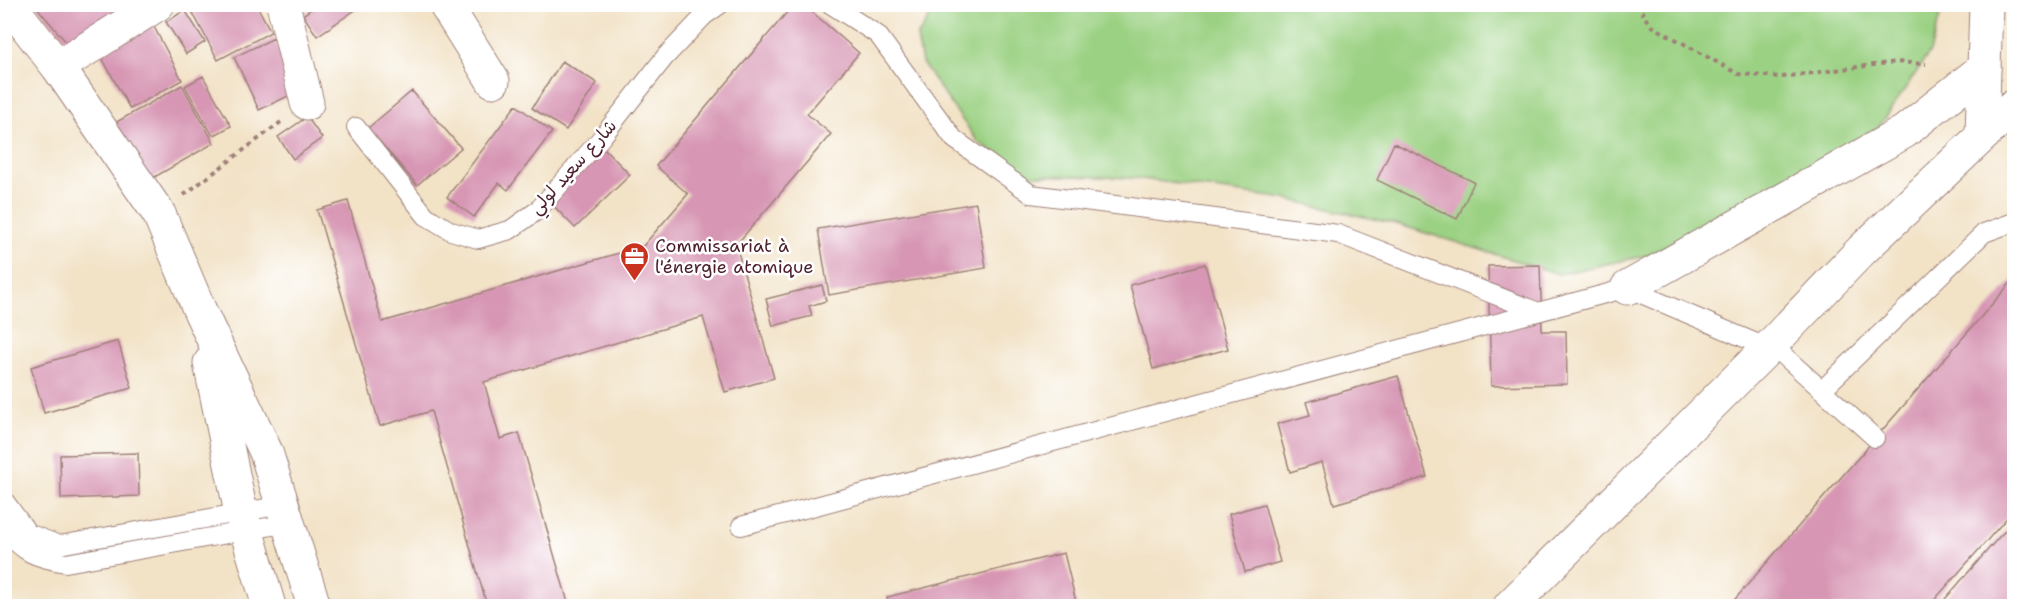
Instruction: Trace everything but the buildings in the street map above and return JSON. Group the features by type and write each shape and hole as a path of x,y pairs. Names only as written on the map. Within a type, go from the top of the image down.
{"main road":[{"path":"9,4 58,67 159,214 200,311 266,452 314,606"},
{"path":"58,67 158,4"},
{"path":"283,4 307,103"},
{"path":"445,4 493,81"},
{"path":"1982,134 1986,4"},
{"path":"1627,288 1904,132 1984,68"},
{"path":"1510,606 1770,347 1862,250 2014,106"},
{"path":"200,311 243,521 269,606"}],"lane":[{"name":"شارع سعيد لولي","path":"356,127 426,216 452,231 478,239 510,230 538,210 602,137 666,57 704,16 721,4"},
{"path":"830,4 878,34 954,139 1031,194 1338,234 1536,311"},
{"path":"1823,389 1984,233 2014,222"},
{"path":"741,526 1627,288 1770,347 1823,389 1875,438"},
{"path":"4,501 28,533 59,545 286,514"},
{"path":"4,528 20,548 44,559 66,563 243,521"}],"path":[{"path":"1650,4 1642,14 1652,26 1738,74 1782,77 1896,62 1926,64"},
{"path":"159,214 307,103"}],"green space":[{"path":"938,4 1943,5 1930,52 1879,127 1649,255 1559,274 1400,225 1285,199 1135,178 1031,175 978,142 922,63 917,37"}],"place":[{"name":"Commissariat à l'énergie atomique","path":"634,282"}]}
